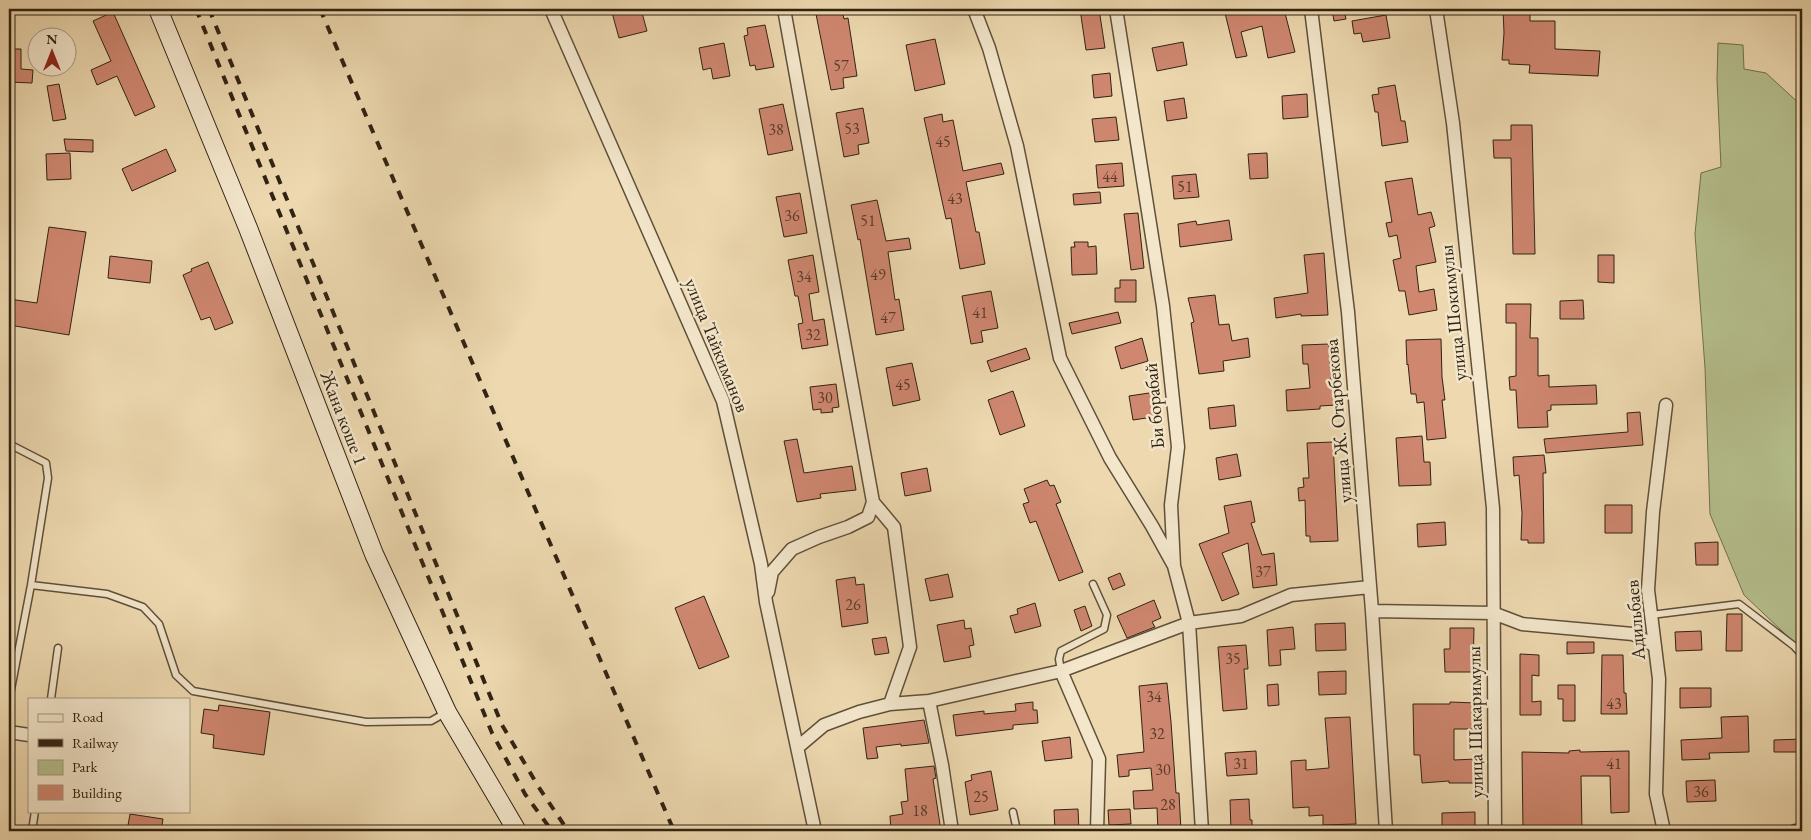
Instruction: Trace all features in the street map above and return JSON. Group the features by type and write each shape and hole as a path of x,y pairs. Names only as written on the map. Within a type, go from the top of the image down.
{"street":[{"name":"Жана коше 1","path":"158,9 248,228 374,554 447,712 517,831"},
{"name":"улица Тайкиманов","path":"551,9 723,401 761,564 766,602 816,831"},
{"path":"784,9 873,502 894,527 910,647 890,704"},
{"path":"974,9 989,48 1017,146 1060,358 1110,458 1174,566"},
{"name":"Би борабай","path":"1116,9 1163,306 1178,447 1172,505 1174,566 1189,624 1202,831"},
{"name":"улица Ж. Отарбекова","path":"1311,9 1348,312 1372,611 1386,831"},
{"name":"улица Шокимулы","path":"1436,9 1453,122 1493,508 1493,613"},
{"name":"Адильбаев","path":"1664,831 1656,794 1659,679 1648,590 1653,512 1666,405"},
{"path":"766,602 772,572 792,549 848,527 868,516 873,502"},
{"path":"798,747 824,725 858,712 890,704 929,701 1061,671 1189,624 1241,616 1291,595 1370,586"},
{"path":"1372,611 1493,613 1522,624 1633,634 1655,646"},
{"name":"улица Шакаримулы","path":"1493,613 1495,831"},
{"path":"1061,671 1099,758 1097,831"},
{"path":"929,701 942,765 952,831"},
{"path":"9,732 28,735"},
{"path":"1794,831 1802,831"}],"lane":[{"path":"9,444 46,463 48,478 31,585 9,700"},
{"path":"1061,671 1059,659 1061,651 1104,629 1106,615 1093,584"},
{"path":"31,585 107,594 143,607 159,624 176,675 193,691 366,722 431,721 447,712"},
{"path":"1651,614 1739,604 1794,646 1802,655"},
{"path":"51,698 58,648"},
{"path":"32,831 35,812"},
{"path":"1013,812 1017,831"}],"green space":[{"path":"1718,43 1743,45 1744,69 1766,73 1802,106 1802,650 1744,595 1710,514 1705,368 1695,234 1701,173 1721,167 1717,79"}],"building":[{"path":"611,9 641,9 647,31 619,38"},
{"path":"815,9 842,9 844,19 848,18 857,76 843,78 844,88 831,90"},
{"path":"1080,9 1099,9 1105,48 1086,50"},
{"path":"1224,9 1284,9 1295,52 1268,58 1262,26 1241,32 1247,56 1236,58"},
{"path":"1332,9 1344,9 1346,19 1334,21"},
{"path":"1503,9 1530,9 1530,21 1555,21 1555,49 1600,51 1598,76 1529,73 1530,65 1509,64 1509,60 1502,60"},
{"path":"113,12 155,107 135,116 117,76 97,85 91,70 111,61 93,21"},
{"path":"1386,15 1390,38 1363,42 1361,33 1354,34 1352,21"},
{"path":"765,25 774,67 756,70 755,65 750,66 744,36 748,35 747,28"},
{"path":"935,39 945,84 915,91 906,45"},
{"path":"1183,42 1187,65 1157,71 1152,48"},
{"path":"724,43 730,76 713,79 711,68 703,70 699,48"},
{"path":"9,49 21,49 21,69 28,70 28,78 32,78 32,83 9,82"},
{"path":"1110,73 1112,96 1094,98 1092,75"},
{"path":"59,84 66,119 53,121 47,86"},
{"path":"1395,85 1401,121 1405,121 1408,142 1382,146 1378,112 1375,112 1372,95 1379,94 1378,88"},
{"path":"1307,94 1308,117 1283,119 1282,96"},
{"path":"1184,98 1187,118 1167,121 1164,101"},
{"path":"783,104 793,150 768,155 759,109"},
{"path":"863,108 869,143 858,145 859,154 844,157 836,113"},
{"path":"942,114 943,122 953,120 963,171 1001,163 1004,174 966,182 976,232 979,232 985,264 960,269 951,218 946,219 924,118"},
{"path":"1116,117 1119,140 1095,142 1092,119"},
{"path":"1511,125 1532,125 1535,254 1513,254 1511,158 1494,158 1493,140 1511,140"},
{"path":"64,139 93,140 93,152 66,151"},
{"path":"166,149 176,171 132,191 122,169"},
{"path":"70,153 71,179 47,180 46,154"},
{"path":"1267,153 1268,178 1250,179 1248,154"},
{"path":"1122,163 1124,186 1098,188 1096,165"},
{"path":"1196,174 1199,197 1174,199 1172,176"},
{"path":"1412,178 1418,215 1431,212 1435,226 1429,228 1436,262 1416,266 1419,292 1434,289 1437,310 1409,315 1405,291 1399,291 1393,260 1401,258 1397,235 1389,237 1386,223 1392,222 1385,182"},
{"path":"1100,192 1101,203 1074,205 1073,194"},
{"path":"800,193 807,233 784,237 776,197"},
{"path":"877,200 886,241 909,238 911,249 888,252 895,300 899,299 904,330 876,335 860,239 858,240 851,205"},
{"path":"1138,213 1144,268 1131,270 1124,214"},
{"path":"1229,220 1232,240 1180,247 1178,224 1196,221 1197,225"},
{"path":"49,227 86,232 69,335 9,325 9,299 37,303"},
{"path":"1074,242 1088,242 1088,247 1096,246 1097,274 1072,275 1071,247 1075,247"},
{"path":"1324,253 1328,315 1301,316 1301,314 1276,318 1274,298 1308,293 1304,255"},
{"path":"813,255 819,292 809,294 813,321 824,319 828,345 802,349 798,324 803,323 798,296 795,296 788,260"},
{"path":"1598,255 1614,255 1614,283 1598,282"},
{"path":"110,256 152,261 150,283 108,278"},
{"path":"208,262 233,323 215,330 210,317 201,320 183,275 192,271 191,269"},
{"path":"1120,280 1136,280 1136,302 1115,302 1115,288 1120,288"},
{"path":"991,291 998,328 981,331 983,342 971,344 962,296"},
{"path":"1215,295 1219,325 1229,324 1232,341 1248,338 1250,357 1223,361 1224,371 1199,374 1191,323 1194,322 1188,298"},
{"path":"1583,300 1584,319 1560,319 1560,301"},
{"path":"1506,304 1531,304 1530,338 1538,338 1538,376 1549,375 1549,387 1596,385 1597,404 1551,405 1551,410 1547,411 1548,427 1518,428 1516,390 1510,390 1509,377 1516,376 1516,323 1506,323"},
{"path":"1118,312 1121,323 1072,334 1069,323"},
{"path":"1142,338 1148,361 1121,369 1115,347"},
{"path":"1441,339 1445,400 1442,400 1446,438 1427,440 1424,402 1417,403 1416,394 1411,394 1406,340"},
{"path":"1329,344 1331,382 1335,382 1336,405 1320,406 1320,409 1287,411 1286,390 1310,388 1308,364 1303,364 1302,345"},
{"path":"1026,348 1030,359 991,372 987,361"},
{"path":"912,363 920,400 893,406 886,368"},
{"path":"836,384 839,407 832,408 833,412 821,413 821,409 813,410 810,387"},
{"path":"1013,391 1025,426 1000,435 988,400"},
{"path":"1156,392 1160,416 1133,420 1129,396"},
{"path":"1234,405 1236,426 1210,429 1208,408"},
{"path":"1640,412 1643,445 1546,453 1544,439 1628,432 1627,413"},
{"path":"1422,436 1424,462 1430,462 1431,485 1399,486 1396,438"},
{"path":"797,439 804,473 852,466 856,490 820,494 821,498 797,502 784,441"},
{"path":"1333,442 1338,541 1310,542 1310,536 1306,536 1305,500 1299,501 1298,488 1304,487 1303,478 1309,478 1307,443"},
{"path":"1237,454 1241,476 1219,480 1216,458"},
{"path":"1544,455 1546,473 1543,473 1544,543 1528,543 1528,540 1521,540 1522,513 1519,475 1514,476 1513,457"},
{"path":"927,468 931,491 905,496 901,473"},
{"path":"1047,480 1050,486 1054,485 1061,502 1056,504 1083,572 1059,581 1036,521 1030,523 1023,504 1029,502 1024,489"},
{"path":"1251,501 1255,522 1251,523 1262,555 1274,553 1277,585 1253,588 1248,543 1222,553 1239,594 1222,601 1199,544 1229,533 1224,506"},
{"path":"1605,505 1632,505 1632,533 1605,533"},
{"path":"1445,522 1446,545 1418,547 1417,524"},
{"path":"1718,542 1718,565 1696,565 1695,543"},
{"path":"1120,573 1125,585 1113,590 1108,578"},
{"path":"948,574 953,597 930,601 925,579"},
{"path":"855,577 856,585 864,584 868,623 842,627 836,580"},
{"path":"704,596 729,657 699,669 675,608"},
{"path":"1154,600 1161,618 1152,622 1155,627 1127,638 1117,616"},
{"path":"1035,603 1041,626 1015,633 1010,616 1018,614 1017,609"},
{"path":"1085,606 1092,626 1081,631 1074,610"},
{"path":"1727,614 1742,614 1742,651 1726,651"},
{"path":"964,620 965,629 971,628 974,645 969,646 971,657 944,662 937,625"},
{"path":"1345,623 1346,650 1316,651 1315,624"},
{"path":"1293,627 1295,649 1280,650 1281,665 1269,666 1267,630"},
{"path":"1450,628 1474,628 1473,672 1445,672 1444,649 1450,649"},
{"path":"1701,631 1702,650 1676,651 1675,632"},
{"path":"886,637 889,653 875,655 872,639"},
{"path":"1567,642 1594,642 1594,653 1567,654"},
{"path":"1246,645 1248,669 1244,669 1247,709 1223,711 1218,647"},
{"path":"1520,654 1539,655 1539,676 1532,675 1532,702 1541,701 1541,715 1520,715"},
{"path":"1602,655 1623,655 1624,693 1626,693 1627,714 1601,714"},
{"path":"1346,671 1346,694 1319,695 1318,672"},
{"path":"1167,683 1176,793 1179,793 1181,831 1158,831 1157,808 1134,809 1133,791 1153,790 1151,768 1129,770 1129,776 1119,777 1117,755 1144,752 1139,686"},
{"path":"1278,684 1279,705 1268,706 1267,685"},
{"path":"1558,685 1575,685 1575,721 1563,721 1563,699 1558,699"},
{"path":"1680,688 1711,688 1711,707 1680,708"},
{"path":"1033,702 1033,710 1037,710 1038,723 1013,725 1013,729 956,736 953,715 984,711 984,714 1016,711 1015,704"},
{"path":"1450,702 1476,703 1475,729 1454,729 1454,760 1476,759 1477,783 1449,783 1449,781 1422,783 1420,755 1414,755 1413,704 1450,704"},
{"path":"219,705 270,712 264,755 213,748 214,735 201,733 204,709 218,711"},
{"path":"1748,716 1749,752 1709,753 1710,759 1682,760 1681,740 1722,738 1721,717"},
{"path":"1350,717 1356,824 1323,825 1323,815 1309,816 1309,807 1293,808 1291,761 1306,760 1306,770 1329,768 1325,718"},
{"path":"924,720 929,743 876,747 878,758 867,759 863,728"},
{"path":"1070,737 1072,758 1045,761 1042,741"},
{"path":"1802,739 1802,752 1774,752 1774,740"},
{"path":"1580,750 1580,752 1629,751 1629,812 1611,813 1610,776 1581,776 1582,831 1523,831 1522,752 1569,753 1569,751"},
{"path":"1256,751 1257,774 1227,776 1225,753"},
{"path":"934,766 936,778 933,779 941,831 891,831 890,816 903,814 901,802 908,801 905,769"},
{"path":"991,771 998,810 970,815 965,782 972,780 971,775"},
{"path":"1715,780 1716,801 1687,802 1686,781"},
{"path":"1249,799 1252,831 1231,831 1230,800"},
{"path":"1078,809 1079,831 1055,831 1054,810"},
{"path":"1130,809 1131,824 1109,825 1108,810"},
{"path":"1475,812 1475,831 1448,831 1448,826 1442,826 1442,813"},
{"path":"130,814 163,819 161,831 127,831"}],"railway":[{"path":"196,9 492,733 525,794 552,831"},
{"path":"209,9 502,725 538,786 568,831"},
{"path":"320,9 674,831"}]}
